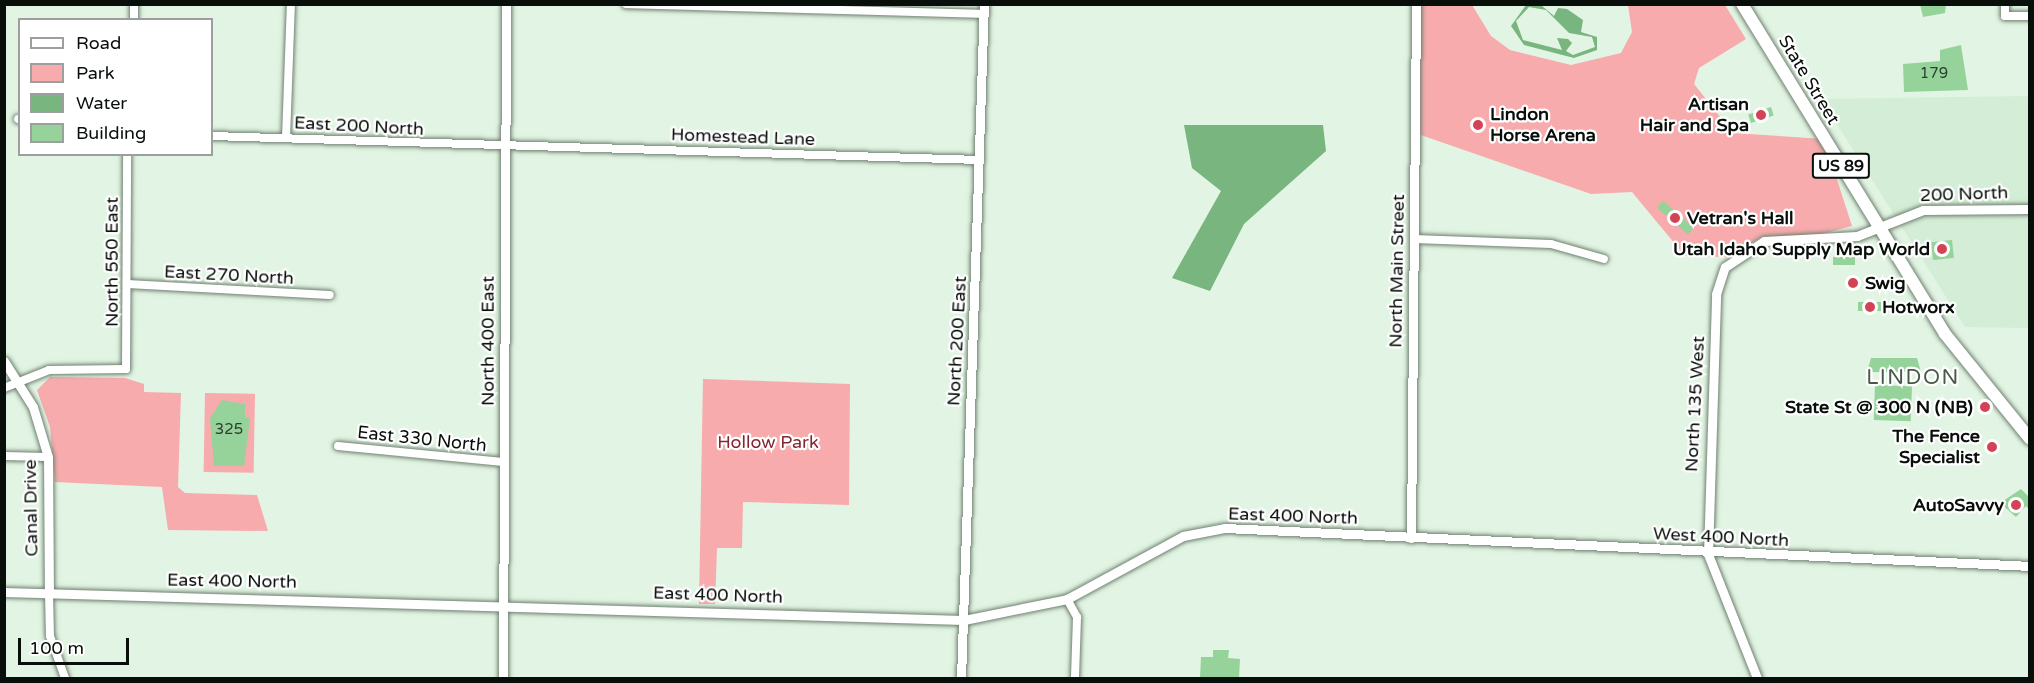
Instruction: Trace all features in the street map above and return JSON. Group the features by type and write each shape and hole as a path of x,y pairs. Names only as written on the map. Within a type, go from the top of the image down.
{"main road":[{"name":"State Street","path":"1742,4 1945,334 2030,439"}],"street":[{"path":"286,138 291,4"},
{"name":"North 400 East","path":"503,678 506,4"},
{"path":"626,4 984,9"},
{"name":"North Main Street","path":"1412,538 1416,4"},
{"path":"2005,4 2005,16 2030,16"},
{"name":"North 200 East","path":"961,678 984,9"},
{"name":"East 200 North","path":"213,136 505,148"},
{"name":"Homestead Lane","path":"505,148 980,160"},
{"name":"North 550 East","path":"21,384 49,370 126,369 127,156"},
{"name":"200 North","path":"1731,260 1764,241 1857,236 1923,210 2030,209"},
{"path":"1414,239 1551,244 1604,259"},
{"name":"North 135 West","path":"1708,554 1716,294 1719,276 1731,260"},
{"name":"East 270 North","path":"127,284 330,295"},
{"name":"Canal Drive","path":"4,362 21,384 48,457 49,593"},
{"path":"4,388 21,384"},
{"name":"East 330 North","path":"338,446 503,462"},
{"path":"4,456 48,457"},
{"name":"East 400 North","path":"4,592 964,620 1067,599 1184,536 1225,528 1412,538"},
{"name":"West 400 North","path":"1412,538 1708,554 2030,566"},
{"path":"1708,554 1757,678"},
{"path":"49,593 50,636 65,678"},
{"path":"1067,599 1077,617 1075,678"}],"shaded area":[{"path":"2029,96 2029,328 1965,327 1821,99"}],"green space":[{"path":"1416,5 1472,5 1491,36 1510,50 1571,65 1621,53 1632,32 1628,5 1725,5 1746,39 1699,68 1694,84 1733,133 1824,139 1852,226 1818,235 1761,237 1730,257 1685,256 1632,192 1591,194 1415,133"},
{"path":"50,377 125,378 144,384 144,392 181,393 178,487 185,493 257,495 268,531 168,530 162,487 55,482 50,427 37,390"},
{"name":"Hollow Park","path":"703,379 850,384 849,505 743,502 742,548 717,548 715,604 699,604"},
{"path":"205,393 255,394 254,473 204,472"}],"water":[{"path":"1526,5 1541,5 1554,16 1558,8 1567,9 1583,20 1581,32 1597,37 1597,50 1574,58 1524,45 1511,26","holes":["1529,7 1546,10 1569,33 1592,37 1595,47 1573,55 1566,51 1572,43 1568,39 1557,38 1562,50 1523,40 1516,21"]},
{"path":"1184,125 1323,125 1326,151 1244,224 1210,291 1172,278 1221,191 1192,168"}],"building":[{"path":"1920,4 1946,4 1945,13 1923,17"},
{"path":"1961,45 1968,90 1904,92 1903,64 1940,61 1940,50"},
{"name":"Artisan Hair and Spa","path":"1771,107 1774,116 1751,123 1748,114"},
{"name":"Vetran's Hall","path":"1663,201 1694,228 1688,235 1657,208"},
{"name":"Utah Idaho Supply Map World","path":"1952,240 1954,258 1933,260 1931,242"},
{"path":"1833,257 1855,257 1855,265 1833,265"},
{"name":"Hotworx","path":"1858,302 1881,302 1881,311 1858,311"},
{"path":"1871,358 1917,358 1921,372 1867,372"},
{"path":"1875,385 1912,386 1911,421 1874,420"},
{"path":"222,400 245,404 245,418 250,418 244,466 214,466 210,418"},
{"name":"AutoSavvy","path":"2021,489 2030,498 2030,511 2026,506 2016,517 2000,503"},
{"path":"1213,650 1229,650 1228,658 1240,659 1239,678 1200,678 1201,657 1213,657"}],"place":[{"name":"Artisan Hair and Spa","path":"1761,115"},
{"name":"Lindon Horse Arena","path":"1478,125"},
{"name":"Vetran's Hall","path":"1675,218"},
{"name":"Utah Idaho Supply Map World","path":"1942,249"},
{"name":"Swig","path":"1853,283"},
{"name":"Hotworx","path":"1870,307"},
{"name":"State St @ 300 N (NB)","path":"1985,407"},
{"name":"The Fence Specialist","path":"1992,447"},
{"name":"AutoSavvy","path":"2016,505"}],"district":[{"name":"LINDON","path":"1913,378"}]}
